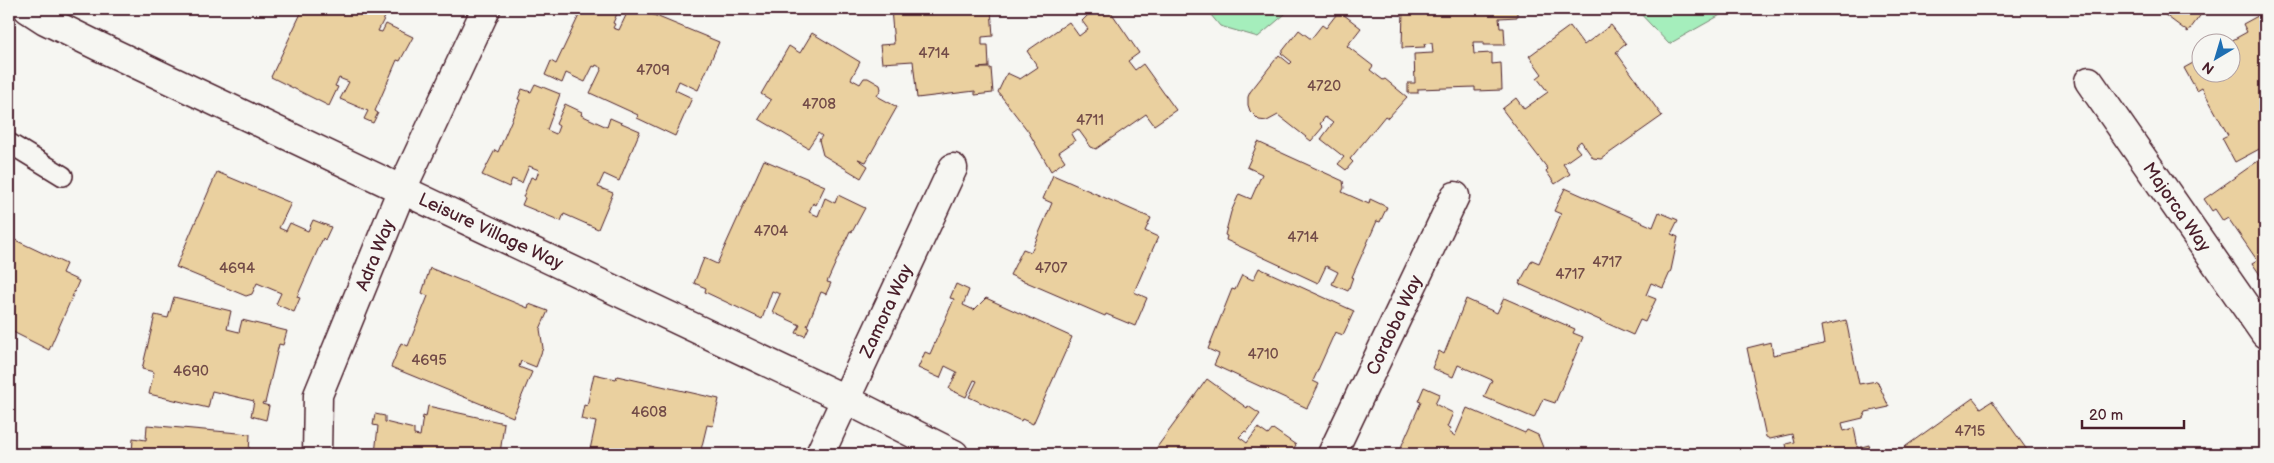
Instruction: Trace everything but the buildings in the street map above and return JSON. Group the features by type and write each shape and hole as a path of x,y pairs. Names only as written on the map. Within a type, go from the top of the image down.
{"street":[{"name":"Leisure Village Way","path":"28,9 45,20 98,46 845,399 954,454"},
{"name":"Adra Way","path":"317,454 318,395 402,189 486,9"},
{"name":"Majorca Way","path":"2089,81 2265,334"},
{"name":"Zamora Way","path":"820,454 953,168"},
{"name":"Cordoba Way","path":"1332,454 1455,196"}],"lane":[{"path":"9,143 63,176"}],"green space":[{"path":"1206,9 1291,9 1258,37 1220,26"},
{"path":"1636,9 1731,9 1669,44"}]}
